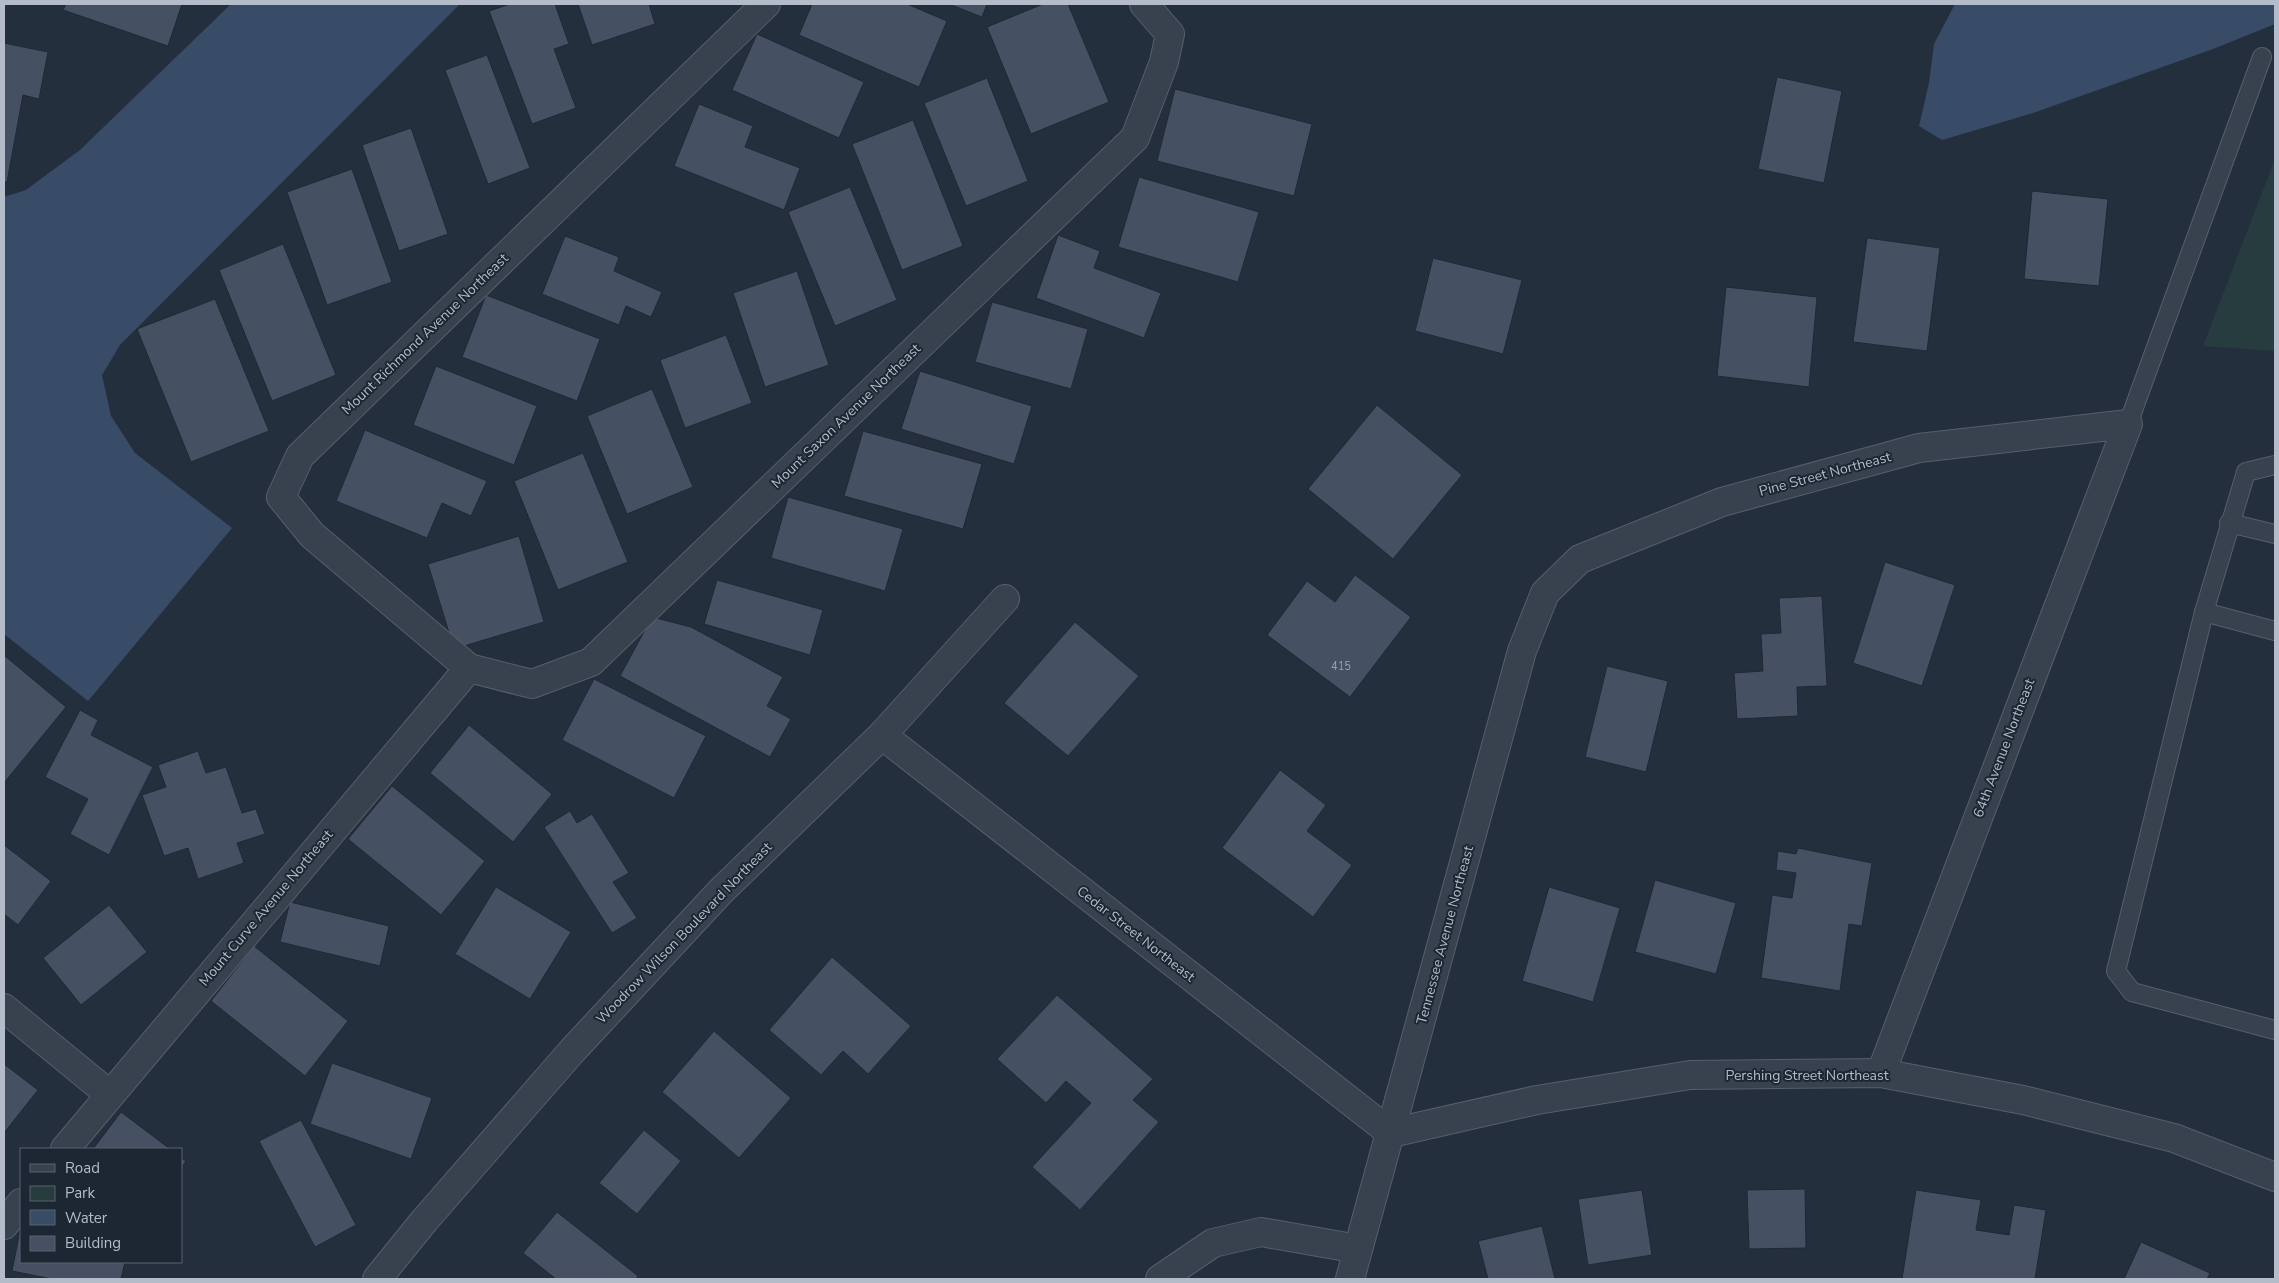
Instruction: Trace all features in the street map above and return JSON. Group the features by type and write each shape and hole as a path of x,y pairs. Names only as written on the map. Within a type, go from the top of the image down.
{"street":[{"name":"Mount Richmond Avenue Northeast","path":"469,668 312,535 281,497 300,456 766,4"},
{"name":"Mount Saxon Avenue Northeast","path":"469,668 532,684 591,662 1135,138 1164,62 1170,34 1144,4"},
{"name":"Pine Street Northeast","path":"1545,593 1580,559 1722,502 1919,448 2128,424"},
{"name":"64th Avenue Northeast","path":"1880,1073 2128,424"},
{"name":"Tennessee Avenue Northeast","path":"1350,1279 1522,651 1545,593"},
{"name":"Woodrow Wilson Boulevard Northeast","path":"377,1279 424,1221 572,1051 721,891 882,734 1005,599"},
{"name":"Mount Curve Avenue Northeast","path":"66,1148 109,1094 469,668"},
{"name":"Cedar Street Northeast","path":"882,734 1391,1134"},
{"path":"4,1008 109,1094"},
{"name":"Pershing Street Northeast","path":"1391,1134 1537,1100 1690,1074 1880,1073 2023,1100 2174,1138 2275,1177"},
{"path":"4,1225 20,1204"},
{"path":"1160,1279 1213,1243 1261,1232 1358,1249"}],"lane":[{"path":"2128,424 2262,57"},
{"path":"2275,465 2246,472 2229,523 2204,612 2116,971 2132,992 2275,1030"},
{"path":"2229,523 2275,534"},
{"path":"2204,612 2275,631"}],"green space":[{"path":"2275,159 2275,351 2203,346"}],"water":[{"path":"231,4 460,4 120,345 102,375 111,416 135,453 232,528 88,701 4,634 4,197 26,190 80,150"},
{"path":"1955,4 2275,4 2275,24 2213,49 2033,113 1942,140 1919,126 1929,83 1934,44"}],"building":[{"path":"66,4 182,4 168,46 63,10"},
{"path":"510,4 555,4 569,44 554,49 576,108 532,124 489,11"},
{"path":"578,4 649,4 655,24 592,45"},
{"path":"812,4 907,4 947,21 919,87 799,35"},
{"path":"949,4 987,4 982,17"},
{"path":"1043,4 1068,4 1109,102 1031,134 987,27"},
{"path":"757,34 864,82 839,138 732,90"},
{"path":"4,43 48,52 39,99 23,95 7,182 4,182"},
{"path":"487,55 530,168 488,184 445,70"},
{"path":"1777,77 1842,91 1824,183 1758,169"},
{"path":"987,78 1028,181 966,206 924,103"},
{"path":"1175,89 1312,124 1294,196 1157,161"},
{"path":"699,104 753,126 745,147 800,168 784,210 674,166"},
{"path":"913,120 963,246 902,270 852,144"},
{"path":"411,128 448,234 399,251 362,145"},
{"path":"352,169 392,282 327,305 287,192"},
{"path":"1139,177 1259,212 1238,282 1118,247"},
{"path":"850,187 897,300 835,326 788,212"},
{"path":"2032,191 2108,199 2099,286 2024,279"},
{"path":"1058,235 1100,251 1094,268 1161,293 1144,338 1036,298"},
{"path":"565,236 619,257 614,271 662,292 651,317 626,306 619,325 542,294"},
{"path":"1867,238 1940,248 1927,351 1853,342"},
{"path":"283,244 336,375 272,401 219,270"},
{"path":"1433,258 1522,280 1503,354 1415,331"},
{"path":"797,271 829,365 765,387 733,293"},
{"path":"1726,287 1817,297 1809,387 1717,376"},
{"path":"486,295 600,339 577,401 462,357"},
{"path":"215,299 269,431 191,462 137,329"},
{"path":"992,302 1088,329 1071,389 975,362"},
{"path":"726,335 752,403 685,428 660,360"},
{"path":"436,366 537,406 514,465 413,425"},
{"path":"920,371 1032,406 1014,464 901,429"},
{"path":"652,389 693,487 627,514 587,416"},
{"path":"1377,405 1462,475 1393,559 1308,489"},
{"path":"365,430 487,481 471,516 442,503 427,538 336,501"},
{"path":"863,431 982,464 963,529 844,496"},
{"path":"583,453 628,562 558,590 514,481"},
{"path":"788,497 903,529 885,591 771,558"},
{"path":"519,536 544,622 454,649 428,564"},
{"path":"1885,562 1955,585 1922,686 1853,663"},
{"path":"1355,575 1411,617 1350,697 1267,635 1307,581 1335,602"},
{"path":"717,580 823,610 810,655 704,624"},
{"path":"1822,596 1827,686 1797,687 1798,716 1737,719 1734,673 1763,671 1761,634 1781,633 1779,598"},
{"path":"652,617 691,627 783,677 767,706 791,719 770,757 620,676"},
{"path":"1075,622 1139,676 1068,756 1004,703"},
{"path":"5,656 66,707 4,783 4,658"},
{"path":"1607,666 1668,681 1646,772 1585,757"},
{"path":"594,679 706,736 674,798 562,740"},
{"path":"80,710 98,720 91,735 153,767 109,855 70,834 88,799 45,777"},
{"path":"469,725 552,794 513,842 430,773"},
{"path":"198,751 206,773 226,767 242,813 256,809 265,834 237,843 244,863 198,879 188,848 164,856 142,795 166,787 158,765"},
{"path":"1280,770 1326,805 1307,831 1352,865 1313,917 1222,848"},
{"path":"392,786 485,861 441,915 348,839"},
{"path":"570,811 577,823 592,814 629,873 613,882 637,918 612,933 544,827"},
{"path":"4,845 51,881 18,925 4,914"},
{"path":"1798,848 1872,863 1862,926 1849,924 1840,991 1761,978 1772,895 1792,898 1796,873 1776,870 1778,851 1796,854"},
{"path":"1655,880 1736,903 1716,974 1635,952"},
{"path":"496,887 571,932 530,999 455,954"},
{"path":"1549,887 1620,908 1593,1002 1522,981"},
{"path":"290,902 389,926 380,966 280,942"},
{"path":"109,905 147,952 81,1005 43,958"},
{"path":"254,946 348,1021 305,1076 211,1001"},
{"path":"832,957 911,1026 868,1074 843,1051 821,1075 769,1030"},
{"path":"1057,995 1153,1079 1133,1100 1159,1122 1080,1210 1032,1167 1091,1103 1066,1081 1046,1103 997,1059"},
{"path":"714,1031 791,1098 739,1158 662,1092"},
{"path":"332,1063 432,1098 411,1159 310,1124"},
{"path":"4,1064 38,1090 4,1133"},
{"path":"121,1112 169,1148 94,1148"},
{"path":"301,1120 356,1225 315,1247 259,1141"},
{"path":"644,1130 681,1161 637,1214 599,1183"},
{"path":"182,1159 186,1161 182,1167"},
{"path":"1805,1189 1806,1248 1749,1249 1747,1190"},
{"path":"1642,1190 1652,1255 1588,1265 1578,1199"},
{"path":"1916,1190 1981,1200 1976,1230 2009,1235 2014,1205 2046,1210 2035,1279 1902,1279"},
{"path":"557,1212 638,1276 636,1279 556,1279 523,1253"},
{"path":"1542,1226 1555,1279 1488,1279 1478,1241"},
{"path":"20,1231 20,1263 125,1263 121,1279 52,1279 12,1271"},
{"path":"2141,1242 2210,1273 2207,1279 2124,1279"}]}
